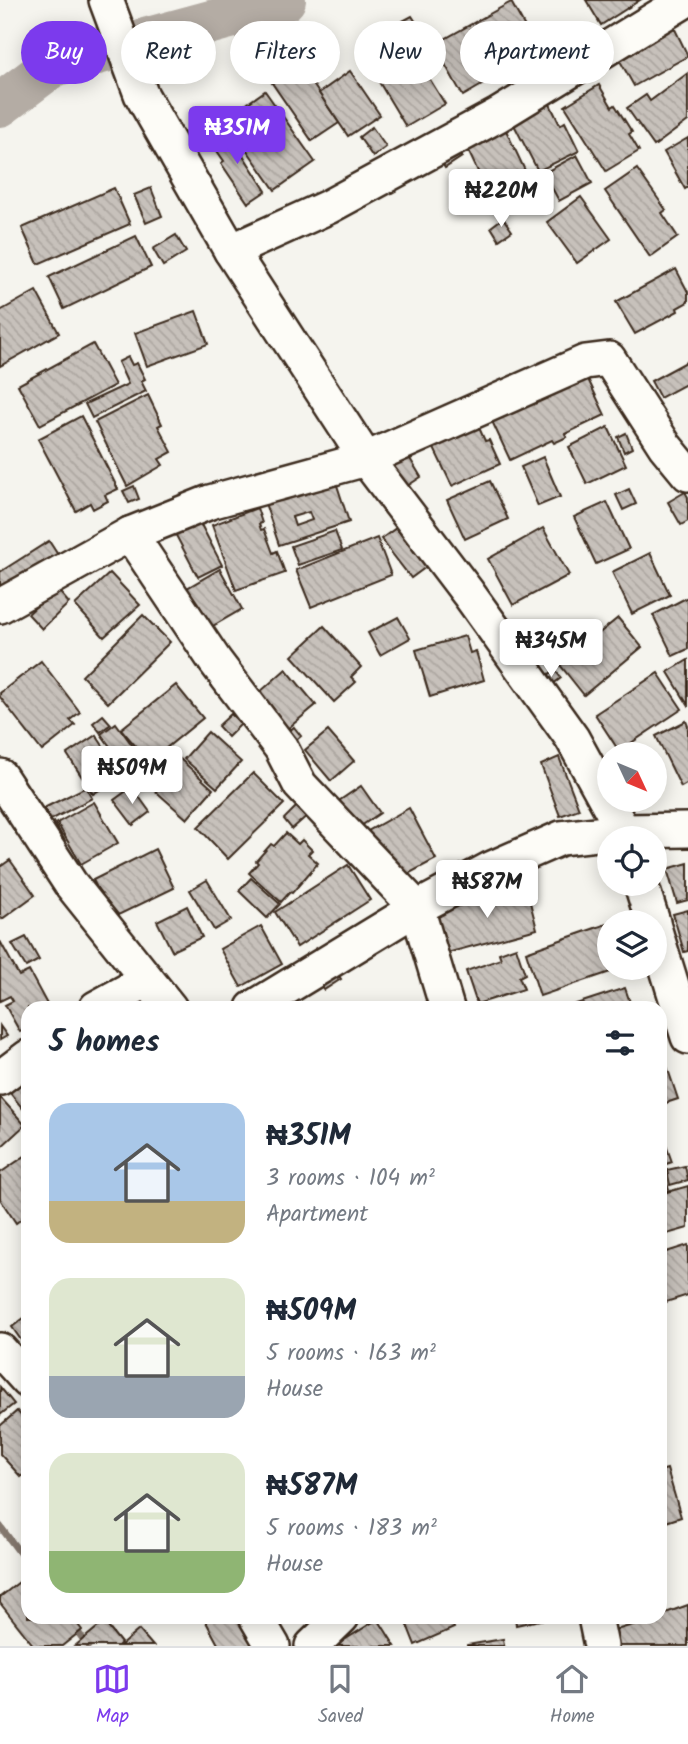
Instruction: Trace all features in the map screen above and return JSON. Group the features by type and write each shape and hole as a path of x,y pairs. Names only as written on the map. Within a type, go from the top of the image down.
{"street":[{"path":"106,0 141,94 231,251 366,459 468,593 572,738 620,826"},
{"path":"231,251 328,207 499,115 686,0"},
{"path":"1,605 130,534 210,502 366,459 585,362 609,359 665,446 688,474"},
{"path":"130,534 215,661 281,748 300,785 417,908 445,1001"},
{"path":"0,776 70,883 164,1001"},
{"path":"667,832 688,830"},
{"path":"264,1001 417,908 490,869 561,838 597,836"},
{"path":"667,968 688,1037"},
{"path":"109,1001 147,981"},
{"path":"0,1078 21,1062"},
{"path":"0,1350 21,1373"},
{"path":"260,1624 274,1646"},
{"path":"312,1646 335,1624"},
{"path":"596,1624 601,1646"}],"building":[{"path":"586,0 640,0 607,21 599,21"},
{"path":"511,2 522,21 477,21"},
{"path":"412,16 415,21 403,21"},
{"path":"671,21 688,56 634,86 615,52"},
{"path":"460,30 460,84 484,84 463,96 446,66 446,38"},
{"path":"350,71 354,84 359,84 380,115 348,136 319,93 332,84 340,84 340,78"},
{"path":"688,73 688,121 654,146 627,108 646,95 650,101"},
{"path":"273,84 313,84 339,123 312,141"},
{"path":"380,84 433,84 445,104 406,127"},
{"path":"599,85 632,132 629,134 639,151 606,171 565,106"},
{"path":"265,91 315,162 275,190 225,119"},
{"path":"549,102 560,125 565,122 579,151 538,171 512,121"},
{"path":"503,124 529,179 490,197 464,142"},
{"path":"219,126 238,154 241,152 266,191 248,203 206,135"},
{"path":"372,127 386,147 373,157 359,137"},
{"path":"688,138 688,187 685,189 664,152"},
{"path":"452,141 462,157 445,168 435,152"},
{"path":"577,155 592,183 559,201 544,173"},
{"path":"637,169 666,210 662,213 678,237 650,257 605,191"},
{"path":"114,188 130,224 38,264 22,228"},
{"path":"151,188 162,216 146,223 134,195"},
{"path":"581,197 611,239 577,263 547,222"},
{"path":"503,218 512,231 499,240 491,227"},
{"path":"176,235 186,252 163,266 153,249"},
{"path":"136,236 151,267 64,309 49,277"},
{"path":"676,269 688,292 688,302 677,308 678,311 635,334 616,302"},
{"path":"36,291 59,333 0,366 0,311"},
{"path":"196,311 208,344 147,366 135,333"},
{"path":"93,344 115,385 40,425 18,385"},
{"path":"128,357 132,365 137,363 145,379 141,381 146,391 92,418 85,404 128,384 118,362"},
{"path":"688,361 688,383 660,398 651,381"},
{"path":"586,375 605,415 565,434 567,437 554,443 552,440 510,460 491,419"},
{"path":"148,395 162,424 158,426 172,452 159,459 163,465 127,486 95,422"},
{"path":"81,416 118,489 105,495 108,501 93,509 90,503 76,511 38,439"},
{"path":"476,421 500,464 452,486 431,442"},
{"path":"608,427 626,465 587,484 569,447"},
{"path":"626,433 632,448 624,452 618,437"},
{"path":"406,452 421,477 404,488 389,462"},
{"path":"543,457 560,497 538,506 521,467"},
{"path":"333,473 349,522 279,545 263,497","holes":["309,512 312,520 295,526 292,517"]},
{"path":"490,481 508,519 465,539 447,500"},
{"path":"134,486 139,499 129,503 123,491"},
{"path":"629,489 636,504 623,510 616,495"},
{"path":"685,492 688,497 688,521 681,525 668,502"},
{"path":"607,502 629,549 596,564 574,517"},
{"path":"257,508 262,523 259,524 261,530 264,529 273,553 277,551 285,573 236,590 212,525"},
{"path":"195,513 222,565 198,577 171,526"},
{"path":"396,528 426,567 411,578 381,539"},
{"path":"543,528 569,575 513,605 488,559"},
{"path":"335,531 342,550 298,565 291,546"},
{"path":"377,538 391,575 311,607 296,570"},
{"path":"49,541 58,555 0,591 0,572"},
{"path":"650,553 670,595 632,614 612,572"},
{"path":"220,569 242,609 204,631 182,591"},
{"path":"110,573 140,605 104,637 75,605"},
{"path":"56,588 69,603 42,629 28,614"},
{"path":"686,598 688,649 673,656 653,615"},
{"path":"143,615 170,642 108,703 82,676"},
{"path":"398,617 410,638 380,655 368,633"},
{"path":"618,618 642,647 584,695 560,665"},
{"path":"324,626 361,667 351,677 356,682 334,702 292,656"},
{"path":"465,636 470,653 476,651 484,680 430,697 416,650"},
{"path":"688,660 688,705 668,672"},
{"path":"41,661 80,712 70,720 75,725 42,751 0,697 0,693"},
{"path":"286,669 316,705 280,735 251,700"},
{"path":"555,670 561,678 548,688 541,680"},
{"path":"658,673 682,709 632,742 613,742 595,714"},
{"path":"176,685 203,718 149,762 121,729"},
{"path":"231,714 241,724 228,737 218,726"},
{"path":"103,715 111,724 100,732 93,723"},
{"path":"686,721 688,783 681,787 667,758 667,742 659,742 656,736"},
{"path":"116,723 140,756 125,767 101,734"},
{"path":"294,727 301,736 288,747 281,738"},
{"path":"328,731 354,761 331,781 305,750"},
{"path":"208,732 241,762 217,788 184,759"},
{"path":"96,735 122,775 93,794 67,754"},
{"path":"559,757 579,809 560,816 541,765"},
{"path":"179,758 213,789 187,819 152,788"},
{"path":"253,773 284,804 228,859 198,827"},
{"path":"361,786 380,813 345,837 327,809"},
{"path":"86,787 92,798 51,820 44,808"},
{"path":"132,787 150,812 133,825 114,800"},
{"path":"94,802 118,843 81,864 57,823"},
{"path":"299,804 309,814 292,829 284,819"},
{"path":"409,808 436,859 395,881 368,831"},
{"path":"54,822 65,841 51,849 40,831"},
{"path":"286,833 298,844 302,840 312,850 308,854 318,863 281,902 249,873 271,844 274,846"},
{"path":"155,849 174,888 112,918 93,880"},
{"path":"10,860 35,895 2,919 0,867"},
{"path":"688,863 688,900 677,903 667,869"},
{"path":"348,865 370,900 297,947 275,912"},
{"path":"251,878 280,904 267,918 239,891"},
{"path":"207,880 231,920 214,930 190,890"},
{"path":"526,887 537,929 447,953 436,912"},
{"path":"187,906 202,937 172,951 157,921"},
{"path":"688,910 688,951 684,952 673,914"},
{"path":"261,926 282,964 241,987 220,949"},
{"path":"597,927 597,977 540,996 526,952"},
{"path":"26,937 39,960 26,967 12,944"},
{"path":"0,941 19,976 29,971 45,1001 21,1001 20,1032 5,1005 13,1001 10,996 0,1001"},
{"path":"516,947 525,974 519,977 524,989 486,1001 476,1001 466,971 501,959 499,953"},
{"path":"330,963 341,979 324,990 314,974"},
{"path":"625,988 630,1001 585,1001"},
{"path":"0,1026 7,1036 0,1040"},
{"path":"667,1067 678,1099 667,1103"},
{"path":"21,1074 21,1106 5,1087"},
{"path":"0,1097 21,1121 21,1129 0,1148"},
{"path":"667,1148 672,1162 667,1164"},
{"path":"21,1159 21,1219 16,1223 0,1199 0,1173"},
{"path":"685,1166 688,1180 670,1185 667,1170"},
{"path":"688,1186 688,1228 667,1234 667,1192"},
{"path":"688,1245 688,1295 667,1302 667,1252"},
{"path":"21,1320 21,1340 12,1327"},
{"path":"0,1387 14,1404 0,1415"},
{"path":"17,1411 21,1415 21,1477 0,1454 0,1426"},
{"path":"667,1469 681,1517 667,1522"},
{"path":"21,1580 21,1624 77,1624 82,1630 62,1646 34,1646 0,1603 0,1597"},
{"path":"688,1605 688,1646 614,1646 609,1632 636,1624 667,1624 667,1612"},
{"path":"102,1624 106,1624 121,1643 118,1646 75,1646"},
{"path":"207,1624 245,1624 257,1646 219,1646"},
{"path":"370,1624 381,1624 395,1646 339,1646 338,1644"},
{"path":"407,1624 453,1624 454,1628 415,1645"},
{"path":"139,1630 153,1646 120,1646"},
{"path":"503,1639 504,1646 467,1646 467,1645"}],"waterway":[{"path":"0,105 53,65 284,0"},
{"path":"0,1526 21,1554"},
{"path":"72,1624 88,1646"}]}
